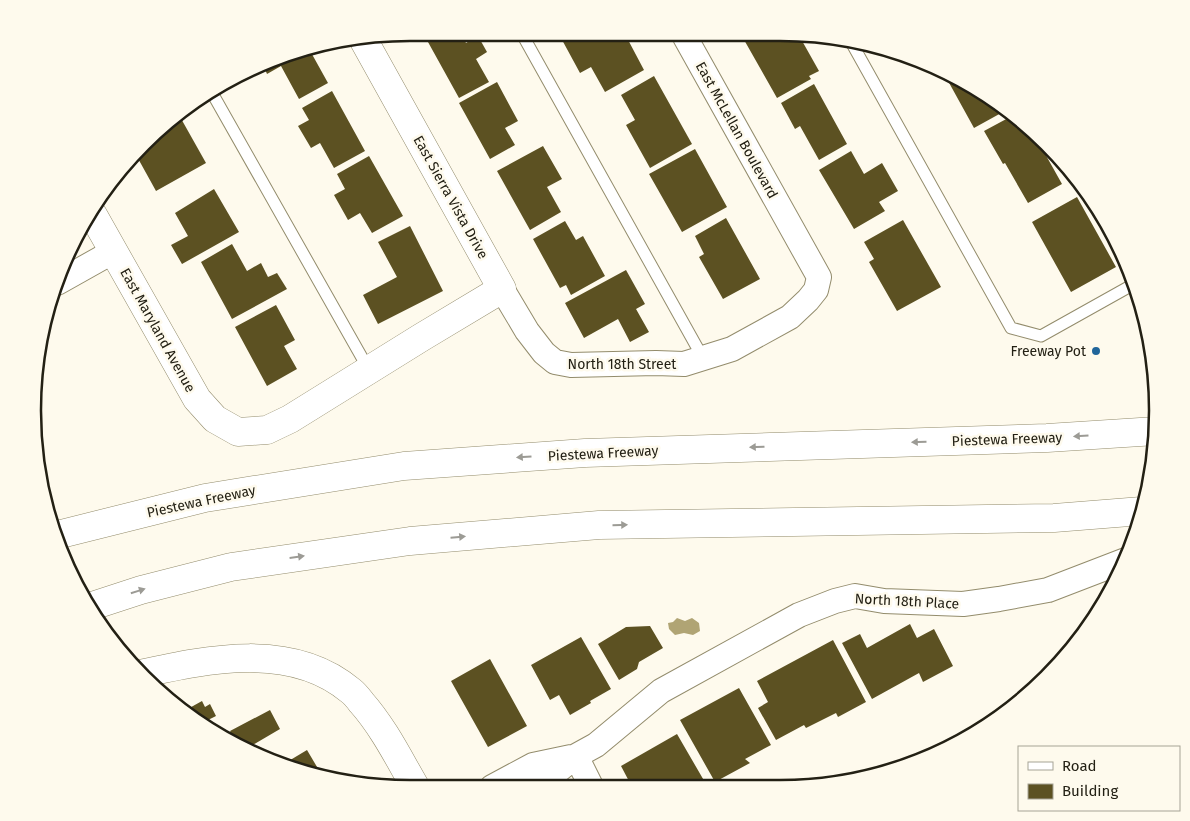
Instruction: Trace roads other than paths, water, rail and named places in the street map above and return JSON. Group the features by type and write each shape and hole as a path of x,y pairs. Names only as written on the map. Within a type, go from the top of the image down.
{"main road":[{"name":"East Sierra Vista Drive","path":"366,44 502,289"},
{"name":"East Maryland Avenue","path":"95,218 197,399 215,419 238,432 267,430 290,419 368,370"},
{"path":"368,370 502,289"},
{"name":"Piestewa Freeway","path":"63,534 205,498 404,466 585,453 1047,438 1148,432"},
{"path":"96,605 141,590 231,567 410,541 599,525 1054,518 1135,511"},
{"path":"149,672 206,661 250,658 274,658 314,669 333,678 352,692 367,708 381,727 411,780"}],"street":[{"name":"East McLellan Boulevard","path":"686,41 790,223"},
{"name":"North 18th Street","path":"544,353 555,362 572,365 684,364 732,349 790,317 816,290 819,277 790,223"},
{"path":"65,279 114,251"},
{"name":"East Sierra Vista Drive","path":"502,289 527,331 544,353"},
{"name":"North 18th Place","path":"537,778 596,745 661,691 799,615 835,600 855,596 884,601 963,604 1048,590 1116,564"},
{"path":"576,756 588,780"}],"lane":[{"path":"526,41 703,358"},
{"path":"855,49 1011,328 1041,336 1127,288"},
{"path":"215,97 368,370"}],"place":[{"name":"Freeway Pot","path":"1096,351"}]}
